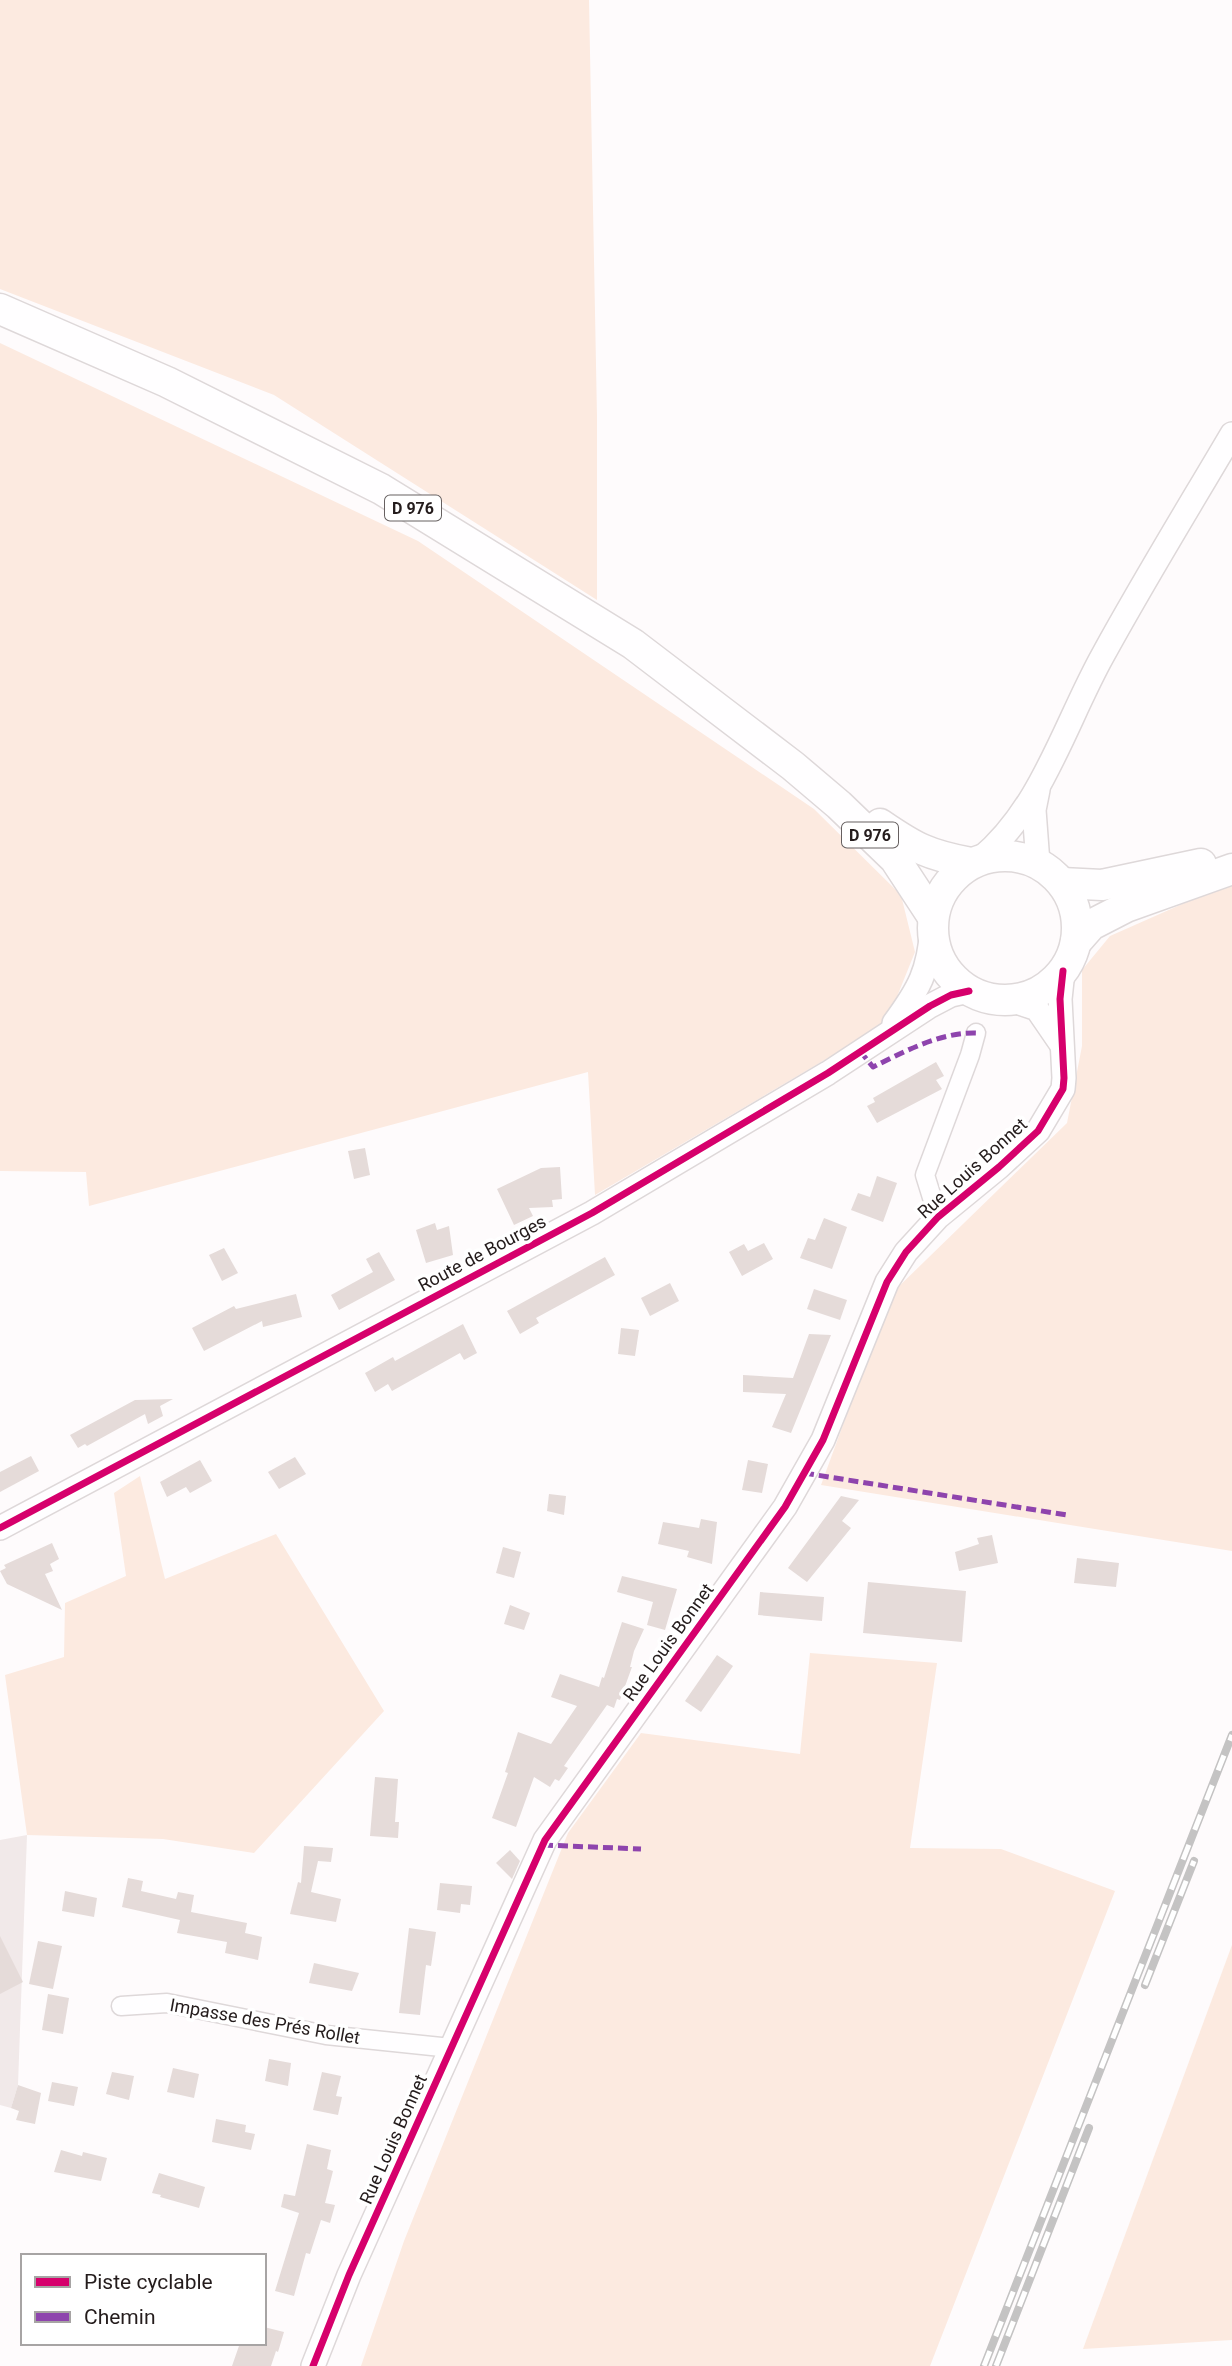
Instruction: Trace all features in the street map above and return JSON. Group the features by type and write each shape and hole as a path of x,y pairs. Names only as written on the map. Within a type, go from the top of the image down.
{"main road":[{"name":"D 976","path":"0,309 167,382 382,489 632,645 793,766 914,848 940,857 976,861"},
{"name":"D 976","path":"793,766 839,805 895,859 932,922"},
{"path":"1076,942 1075,909 1062,883 1038,863 1023,857 1004,855 976,861 957,873 942,890 932,922 935,950 947,972 969,991 986,998 1011,1000 1038,992 1063,971 1076,942 1091,925 1126,907 1232,869"},
{"path":"1062,883 1102,885 1232,856"}],"street":[{"path":"976,861 1000,843 1041,780 1102,657 1232,434"},
{"path":"1038,863 1034,810 1041,780"},
{"name":"Route de Bourges","path":"888,1032 923,977 930,956 932,922"},
{"name":"Rue Louis Bonnet","path":"313,2366 349,2275 545,1840 785,1507 823,1440 887,1282 906,1252 938,1217 1038,1131 1063,1089 1059,999 1063,971"},
{"name":"Route de Bourges","path":"0,1528 592,1213 828,1073 930,1006 951,995 969,991"},
{"path":"1011,1000 1037,1009 1061,1044"},
{"path":"938,1217 925,1175 976,1033"},
{"name":"Impasse des Prés Rollet","path":"121,2006 167,2003 326,2035 451,2048"}],"shaded area":[{"path":"0,0 589,0 597,416 597,600 274,395 0,289"},
{"path":"0,343 418,541 814,809 901,895 915,952 886,1024 595,1195 588,1072 89,1206 86,1172 0,1171"},
{"path":"1232,882 1232,1551 821,1485 891,1294 1067,1123 1082,1046 1082,970 1110,936"},
{"path":"140,1476 165,1579 276,1534 384,1711 254,1853 163,1839 27,1835 5,1675 64,1657 65,1603 126,1576 114,1493"},
{"path":"810,1653 937,1663 910,1848 1001,1849 1115,1891 930,2366 361,2366 404,2241 568,1833 641,1733 800,1754"},
{"path":"27,1835 18,2085 11,2108 0,2105 0,1840"},
{"path":"1232,1945 1232,2340 1083,2349"}],"building":[{"path":"936,1062 944,1076 936,1080 942,1089 877,1123 867,1106 875,1102 873,1098"},
{"path":"365,1148 370,1175 354,1179 348,1151"},
{"path":"560,1167 562,1199 552,1200 553,1207 529,1208 533,1216 514,1225 497,1189 541,1168"},
{"path":"877,1176 897,1183 883,1222 851,1210 858,1193 870,1197"},
{"path":"824,1218 847,1227 832,1269 800,1258 808,1238 815,1240"},
{"path":"435,1223 437,1230 449,1226 453,1255 426,1263 416,1230"},
{"path":"764,1243 773,1259 742,1276 729,1252 744,1244 748,1251"},
{"path":"224,1248 238,1273 222,1281 209,1255"},
{"path":"379,1252 395,1280 339,1310 331,1295 373,1272 366,1259"},
{"path":"605,1257 615,1275 536,1318 539,1323 520,1334 507,1311"},
{"path":"670,1283 679,1301 650,1316 641,1298"},
{"path":"814,1289 847,1300 840,1320 807,1309"},
{"path":"296,1294 302,1317 263,1327 262,1321 204,1351 192,1328 234,1306 236,1309"},
{"path":"463,1324 477,1353 464,1360 460,1353 392,1391 388,1384 375,1392 365,1373 393,1357 395,1361"},
{"path":"621,1328 639,1330 635,1356 618,1354"},
{"path":"809,1334 831,1335 791,1433 772,1427 786,1394 743,1392 743,1375 793,1378"},
{"path":"173,1399 160,1406 163,1416 148,1424 145,1414 87,1446 85,1444 78,1448 70,1435 135,1400"},
{"path":"31,1456 39,1471 0,1492 0,1472"},
{"path":"295,1457 306,1474 279,1489 268,1472"},
{"path":"200,1460 212,1481 190,1493 186,1487 167,1497 160,1482"},
{"path":"748,1460 768,1464 762,1493 742,1490"},
{"path":"549,1494 566,1496 564,1515 547,1511"},
{"path":"841,1496 859,1500 842,1521 851,1528 807,1582 788,1568"},
{"path":"701,1519 717,1522 712,1564 687,1557 689,1551 658,1544 663,1522 699,1528"},
{"path":"992,1535 998,1563 959,1571 955,1552 979,1544 977,1538"},
{"path":"52,1543 59,1559 50,1564 53,1571 45,1574 62,1610 7,1584 0,1571 6,1568 4,1565"},
{"path":"503,1547 521,1552 514,1578 496,1573"},
{"path":"1077,1558 1119,1563 1116,1587 1074,1583"},
{"path":"622,1576 677,1589 665,1630 647,1625 653,1602 617,1592"},
{"path":"868,1582 966,1591 962,1642 863,1633"},
{"path":"760,1592 824,1597 822,1621 758,1615"},
{"path":"510,1605 530,1613 524,1630 504,1624"},
{"path":"622,1622 644,1629 634,1651 632,1667 620,1700 617,1699 614,1708 607,1705 564,1766 568,1768 559,1781 555,1779 550,1787 534,1777 516,1827 492,1818 508,1773 505,1772 518,1732 551,1744 577,1706 551,1697 560,1674 599,1687"},
{"path":"717,1655 733,1666 701,1712 685,1701"},
{"path":"375,1777 398,1779 395,1822 399,1822 398,1838 370,1836"},
{"path":"304,1846 333,1848 331,1862 318,1861 311,1892 341,1899 336,1922 290,1914 298,1882 301,1883"},
{"path":"510,1850 520,1861 512,1879 496,1863"},
{"path":"128,1878 143,1881 141,1891 176,1899 178,1892 194,1895 191,1912 247,1923 245,1933 262,1937 258,1960 225,1953 227,1942 177,1933 180,1920 122,1907"},
{"path":"440,1883 472,1886 470,1905 461,1904 460,1913 437,1910"},
{"path":"65,1891 97,1898 94,1917 62,1911"},
{"path":"409,1928 436,1932 431,1966 426,1965 420,2015 399,2013"},
{"path":"0,1936 23,1982 0,1994"},
{"path":"38,1941 62,1946 53,1989 29,1984"},
{"path":"314,1963 359,1973 352,1991 309,1983"},
{"path":"48,1994 69,1998 63,2034 42,2030"},
{"path":"269,2059 291,2063 288,2086 265,2081"},
{"path":"173,2068 199,2074 194,2098 167,2092"},
{"path":"112,2072 134,2076 129,2100 106,2094"},
{"path":"322,2072 341,2076 336,2096 342,2097 338,2115 313,2110"},
{"path":"52,2082 78,2087 74,2106 48,2101"},
{"path":"18,2085 41,2093 35,2124 16,2120 19,2111 11,2108"},
{"path":"216,2119 246,2125 245,2132 255,2134 251,2150 212,2142"},
{"path":"307,2144 331,2150 327,2169 333,2171 325,2203 335,2205 330,2223 321,2220 310,2254 306,2253 294,2296 275,2291 299,2213 281,2207 284,2194 295,2196"},
{"path":"61,2150 82,2156 83,2152 107,2158 101,2181 54,2172"},
{"path":"159,2173 205,2187 199,2208 152,2193"},
{"path":"266,2328 284,2332 271,2366 232,2366 239,2345 266,2345"}],"railway":[{"path":"984,2366 1232,1735"},
{"path":"1145,1985 1194,1861"},
{"path":"996,2366 1089,2128"}],"marked path":[{"path":"860,1051 873,1067 936,1039 976,1033"},
{"path":"804,1473 1067,1515"},
{"path":"543,1845 641,1849"}],"cycle path":[{"path":"313,2366 349,2275 545,1840 785,1507 823,1440 887,1282 906,1252 938,1217 1038,1131 1063,1089 1060,999 1063,971"},
{"path":"0,1528 592,1213 828,1073 930,1006 951,995 969,991"}]}
